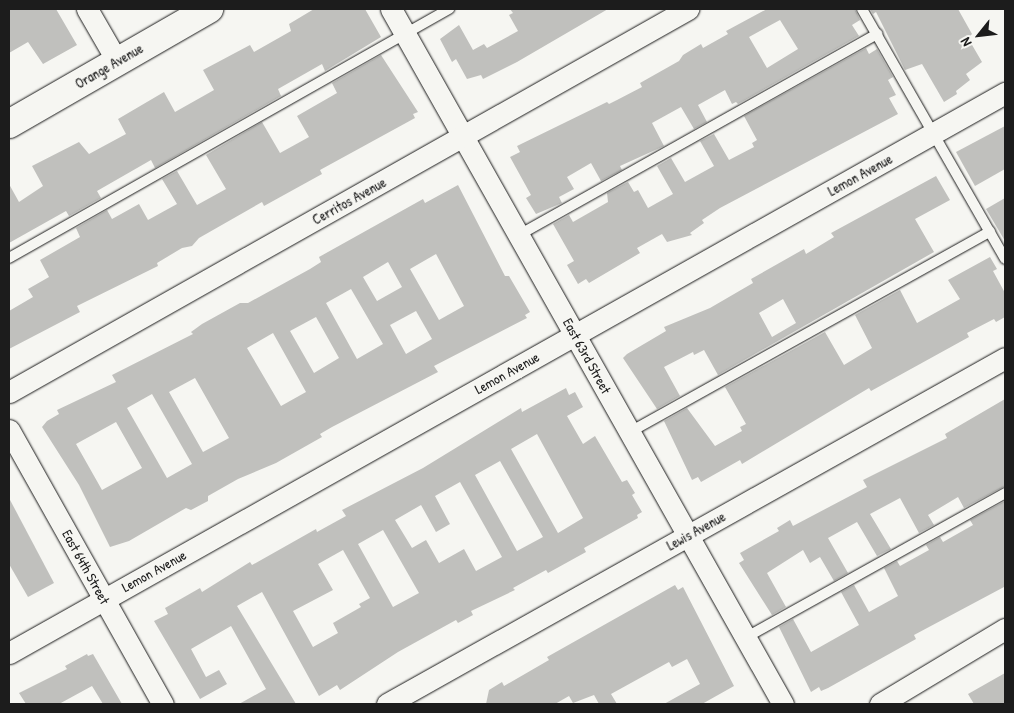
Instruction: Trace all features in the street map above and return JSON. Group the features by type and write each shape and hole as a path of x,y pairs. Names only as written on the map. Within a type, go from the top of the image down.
{"street":[{"path":"87,9 117,61"},
{"name":"Orange Avenue","path":"9,124 209,9"},
{"name":"East 63rd Street","path":"391,9 783,704"},
{"name":"Cerritos Avenue","path":"9,392 688,9"},
{"name":"Lemon Avenue","path":"9,653 1005,93"},
{"name":"Lewis Avenue","path":"387,704 1005,358"},
{"name":"East 64th Street","path":"9,430 163,704"},
{"path":"880,704 1005,630"}],"lane":[{"path":"9,258 449,9"},
{"path":"862,9 1005,259"},
{"path":"518,234 877,34"},
{"path":"630,432 990,232"},
{"path":"746,638 1005,492"}],"building":[{"path":"9,9 56,9 77,45 43,64 28,42 9,53"},
{"path":"314,9 365,9 381,37 325,71 322,64 278,89 281,96 155,168 151,160 97,191 101,198 69,216 66,211 9,243 9,184 19,202 43,186 32,166 79,142 89,154 126,134 118,119 164,92 175,112 214,90 203,70 250,45 254,52 291,31 289,24"},
{"path":"510,9 608,9 517,62 483,79 481,75 467,79 456,59 452,62 440,39 459,25 473,50 484,44 487,48 518,31 509,15 513,13"},
{"path":"767,9 855,9 860,20 852,25 859,36 738,104 736,102 732,104 725,90 698,105 707,122 694,129 681,107 652,123 664,146 620,166 622,170 601,181 591,163 567,177 574,189 559,197 562,203 536,214 526,198 531,195 510,157 520,152 517,146 642,87 640,83 679,61 683,55 701,44 703,48 728,34 726,31","holes":["780,20 798,49 767,68 749,37"]},
{"path":"870,9 958,9 972,34 968,38 982,62 966,74 970,80 956,91 957,94 944,102 922,64 905,70 876,12 873,14"},
{"path":"866,48 869,54 877,49 893,77 888,80 896,95 889,98 898,114 720,208 702,220 704,223 690,233 692,235 667,242 662,234 637,248 640,253 589,283 586,279 578,284 567,265 574,261 553,224 569,215 573,222 608,202 607,193 628,182 634,192 638,190 648,208 673,194 657,166 671,158 685,182 714,166 700,141 714,134 729,160 754,147 752,143 757,140 744,116"},
{"path":"381,55 418,112 413,114 415,118 320,170 322,174 264,206 262,202 199,238 192,246 182,248 157,263 158,266 77,306 80,312 9,349 9,311 33,297 28,289 49,277 40,260 80,237 76,228 107,210 112,219 139,204 148,220 177,204 162,179 177,171 197,205 226,189 206,155 262,122 280,153 309,137 297,116 337,93 332,83"},
{"path":"1005,126 1005,169 975,186 956,152"},
{"path":"936,176 950,200 915,219 934,252 718,375 704,350 694,355 693,352 664,367 680,396 657,409 623,358 666,331 664,327 710,308 753,283 751,279 804,249 806,254 834,237 831,233","holes":["783,299 796,323 772,337 759,313"]},
{"path":"458,185 505,276 509,276 530,312 525,315 527,318 434,366 438,372 332,427 320,434 322,437 276,463 238,479 208,496 208,501 191,510 186,508 129,541 110,547 79,485 42,427 47,421 59,414 57,410 116,382 112,375 193,334 191,332 202,324 240,303 248,303 310,269 321,262 319,257 423,199 425,203","holes":["436,254 464,306 439,320 410,269","388,262 402,287 377,301 363,277","351,289 383,344 357,359 326,303","416,311 432,339 406,354 390,325","316,317 339,358 314,373 290,331","273,333 306,392 281,406 247,348","195,378 229,438 203,452 169,392","152,394 192,464 167,478 127,408","116,422 142,468 102,490 76,444"]},
{"path":"1005,198 1005,241 986,209"},
{"path":"990,257 997,269 993,271 1005,293 1005,317 996,322 994,319 967,333 969,337 871,391 869,388 742,464 740,460 701,482 698,477 692,480 664,421 687,408 715,446 742,431 740,427 746,424 725,387 825,332 844,365 872,348 855,315 900,290 917,323 960,299 948,280"},
{"path":"566,388 569,395 575,392 583,407 567,416 583,444 595,436 622,482 627,480 635,493 632,495 642,512 637,515 638,518 584,548 586,552 548,573 546,570 513,588 515,590 471,611 473,615 458,623 456,620 398,652 340,690 337,685 319,696 262,592 237,606 296,704 239,704 266,689 231,626 191,649 206,677 219,670 227,684 200,699 154,621 168,614 165,608 200,588 202,592 250,562 252,565 316,529 317,532 346,516 342,510 423,468 521,408 522,412","holes":["537,434 583,518 558,533 511,449","500,461 543,537 517,551 475,475","460,482 502,557 476,571 464,549 439,563 426,540 412,548 395,520 421,505 436,532 450,524 435,496","383,530 419,593 393,607 358,544","343,550 370,598 359,604 361,607 333,623 338,633 313,647 293,611 333,590 318,564"]},
{"path":"1005,399 1005,486 964,508 958,497 928,515 934,525 919,533 900,498 870,514 891,549 877,556 857,522 828,538 848,573 834,581 820,557 810,563 803,550 767,573 786,607 772,615 739,563 744,560 740,553 779,531 777,528 790,520 793,526 867,487 863,480 947,438 945,434"},
{"path":"9,498 54,583 28,597 9,564"},
{"path":"1005,501 1004,587 914,635 916,639 828,688 821,691 819,687 811,692 779,627 793,619 811,652 820,647 859,625 841,592 854,585 869,612 898,596 884,568 897,561 900,566 929,550 926,545 940,537 943,542 973,525 970,520"},
{"path":"675,585 678,590 683,587 734,686 702,704 664,704 700,684 687,659 672,667 669,662 611,694 617,704 599,704 594,695 573,703 569,696 555,704 486,704 489,690 502,682 504,686 549,660 547,657"},
{"path":"87,654 88,656 93,654 122,704 103,704 92,686 59,704 26,704 19,693 67,669 65,666"},
{"path":"1005,673 1005,704 974,704 968,694"}]}
